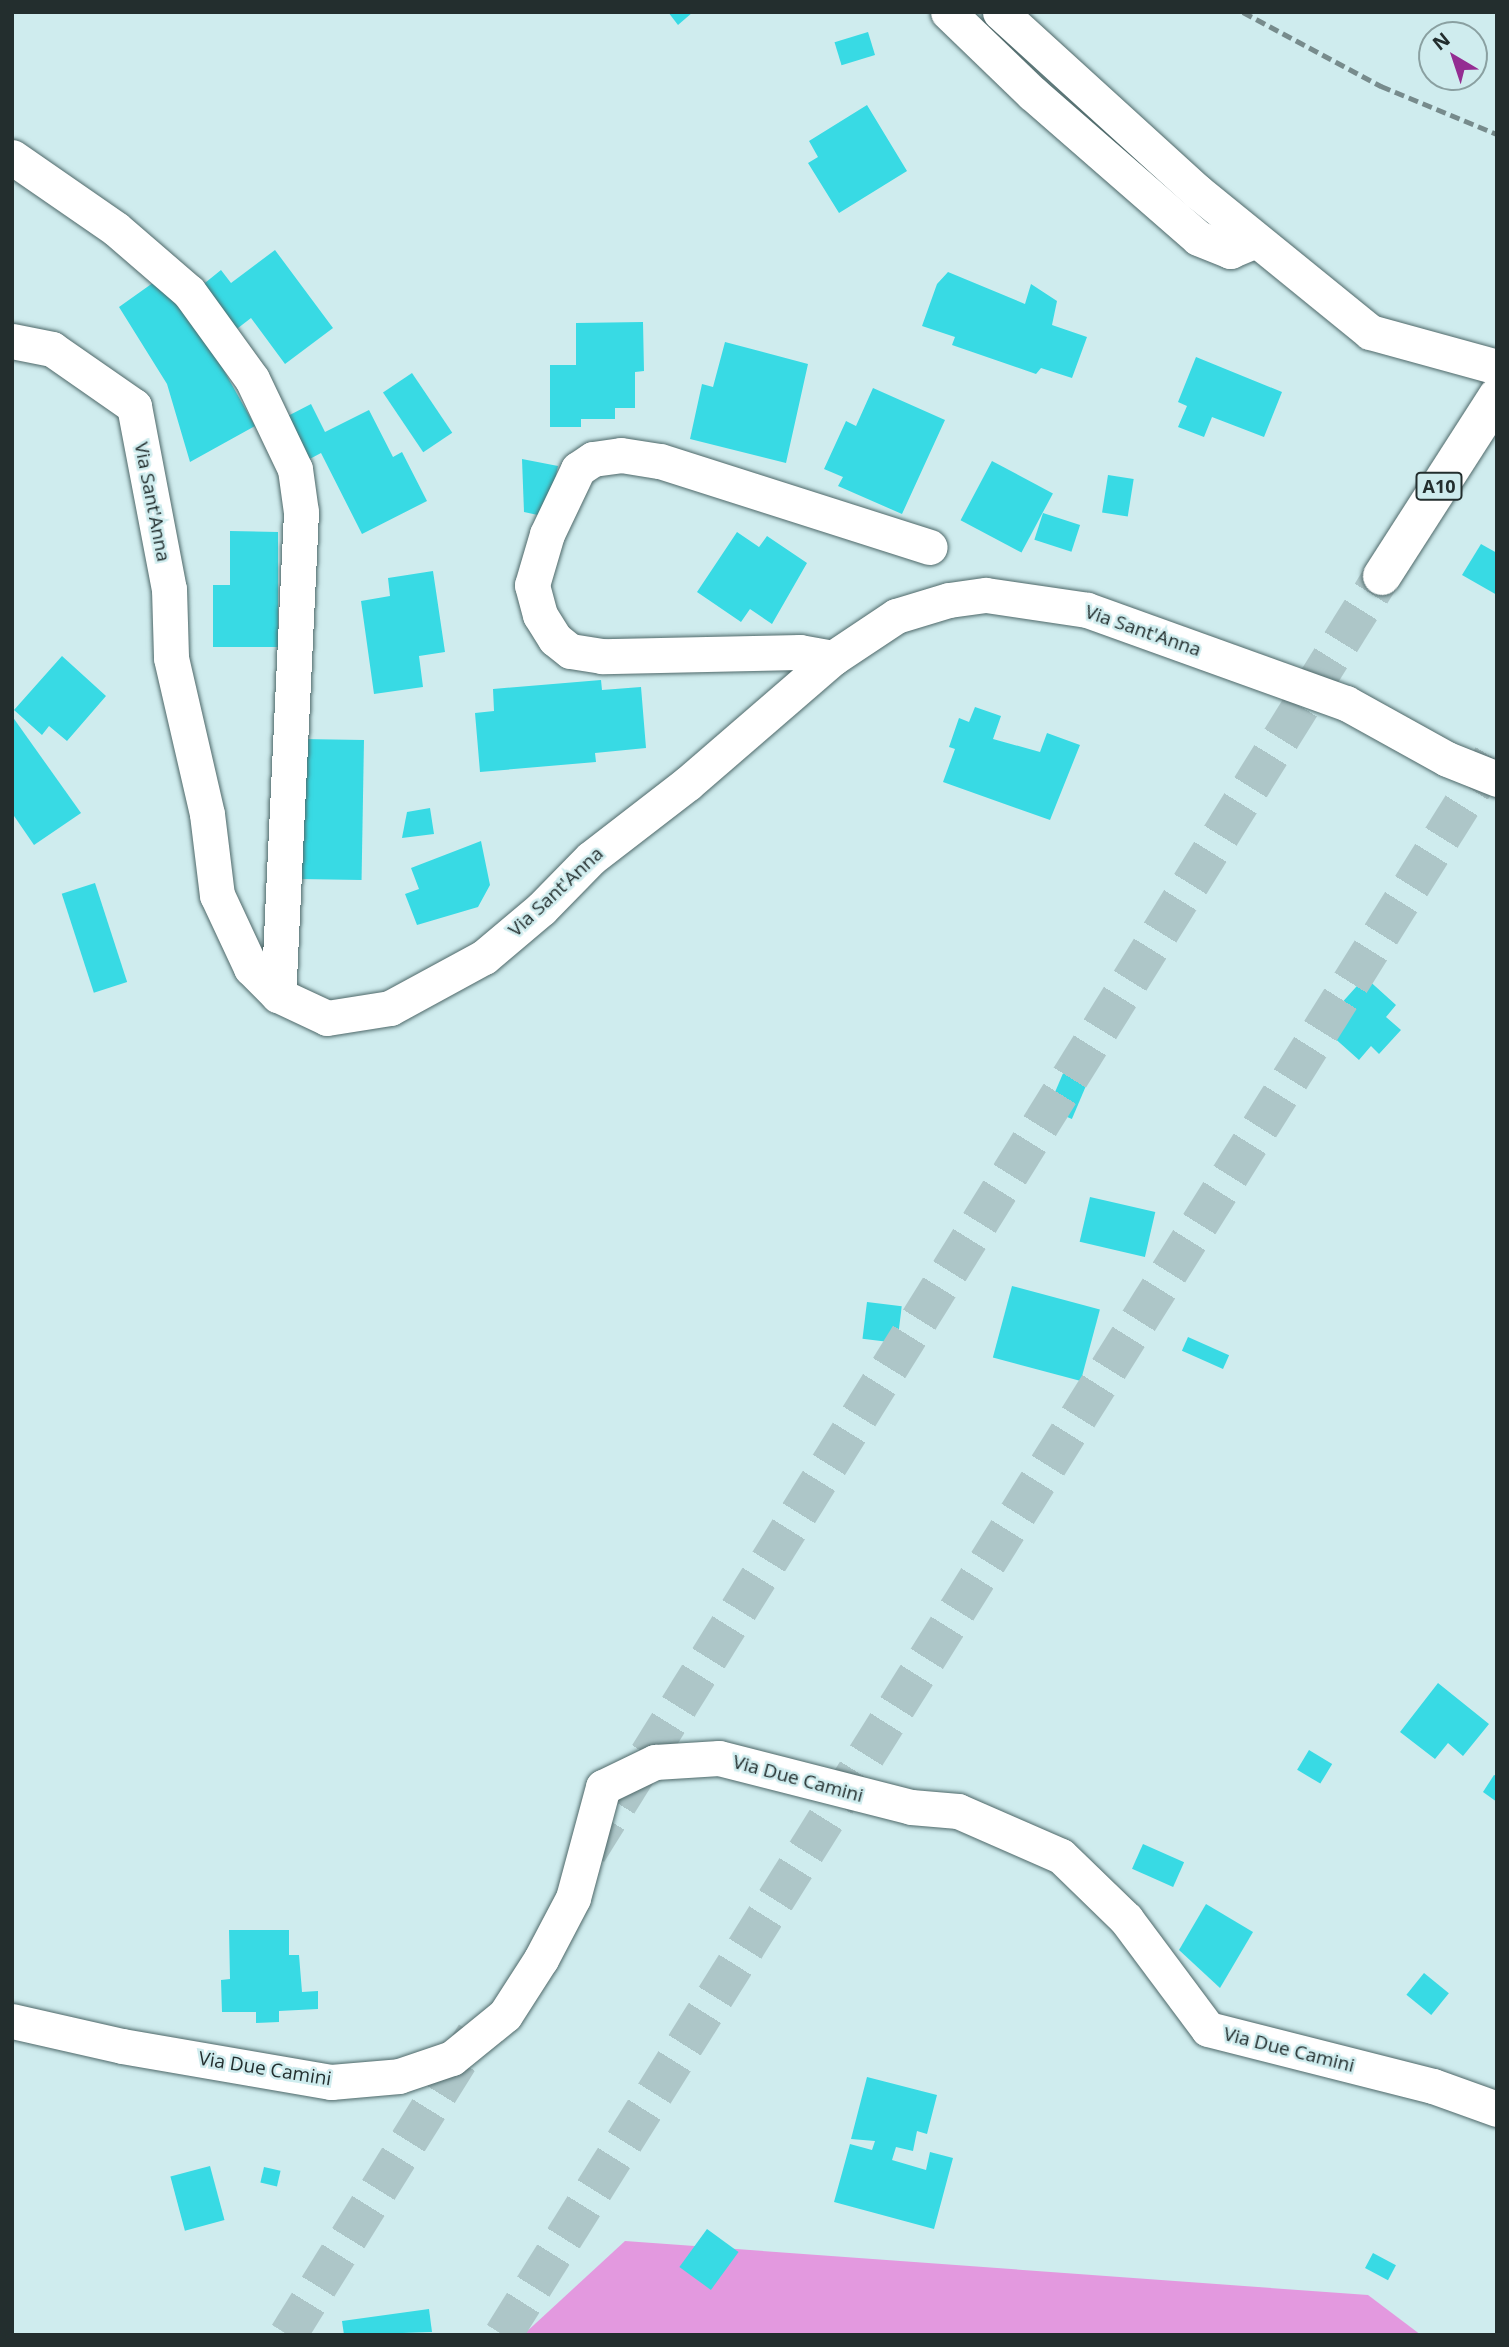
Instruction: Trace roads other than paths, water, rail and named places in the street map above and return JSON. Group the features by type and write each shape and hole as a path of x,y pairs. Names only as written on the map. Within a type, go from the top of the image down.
{"highway":[{"name":"A10","path":"1382,576 1497,397"}],"street":[{"path":"948,12 1032,93 1198,238 1230,251 1256,240"},
{"path":"1000,12 1198,192 1370,332 1497,367"},
{"path":"12,157 116,229 189,292 252,379 295,468 301,512 278,995"},
{"name":"Via Sant'Anna","path":"12,341 52,349 134,406 169,589 171,658 207,814 217,895 251,968 278,995 327,1018 390,1008 484,957 541,909 591,858 688,783 833,658 896,616 949,600 986,595 1087,610 1346,703 1447,759 1497,779"},
{"path":"833,658 800,652 601,656 570,651 545,623 532,585 547,534 578,469 593,459 621,455 660,461 930,547"},
{"name":"Via Due Camini","path":"12,2021 122,2046 331,2082 399,2076 452,2059 505,2015 541,1959 573,1898 603,1787 655,1762 719,1758 911,1807 958,1811 1061,1856 1126,1919 1208,2029 1433,2086 1497,2109"}],"tunnel":[{"path":"588,1852 1382,576"},
{"path":"503,2335 1497,749"},
{"path":"288,2335 475,2034"}],"railway":[{"path":"1243,12 1381,86 1497,134"}]}
